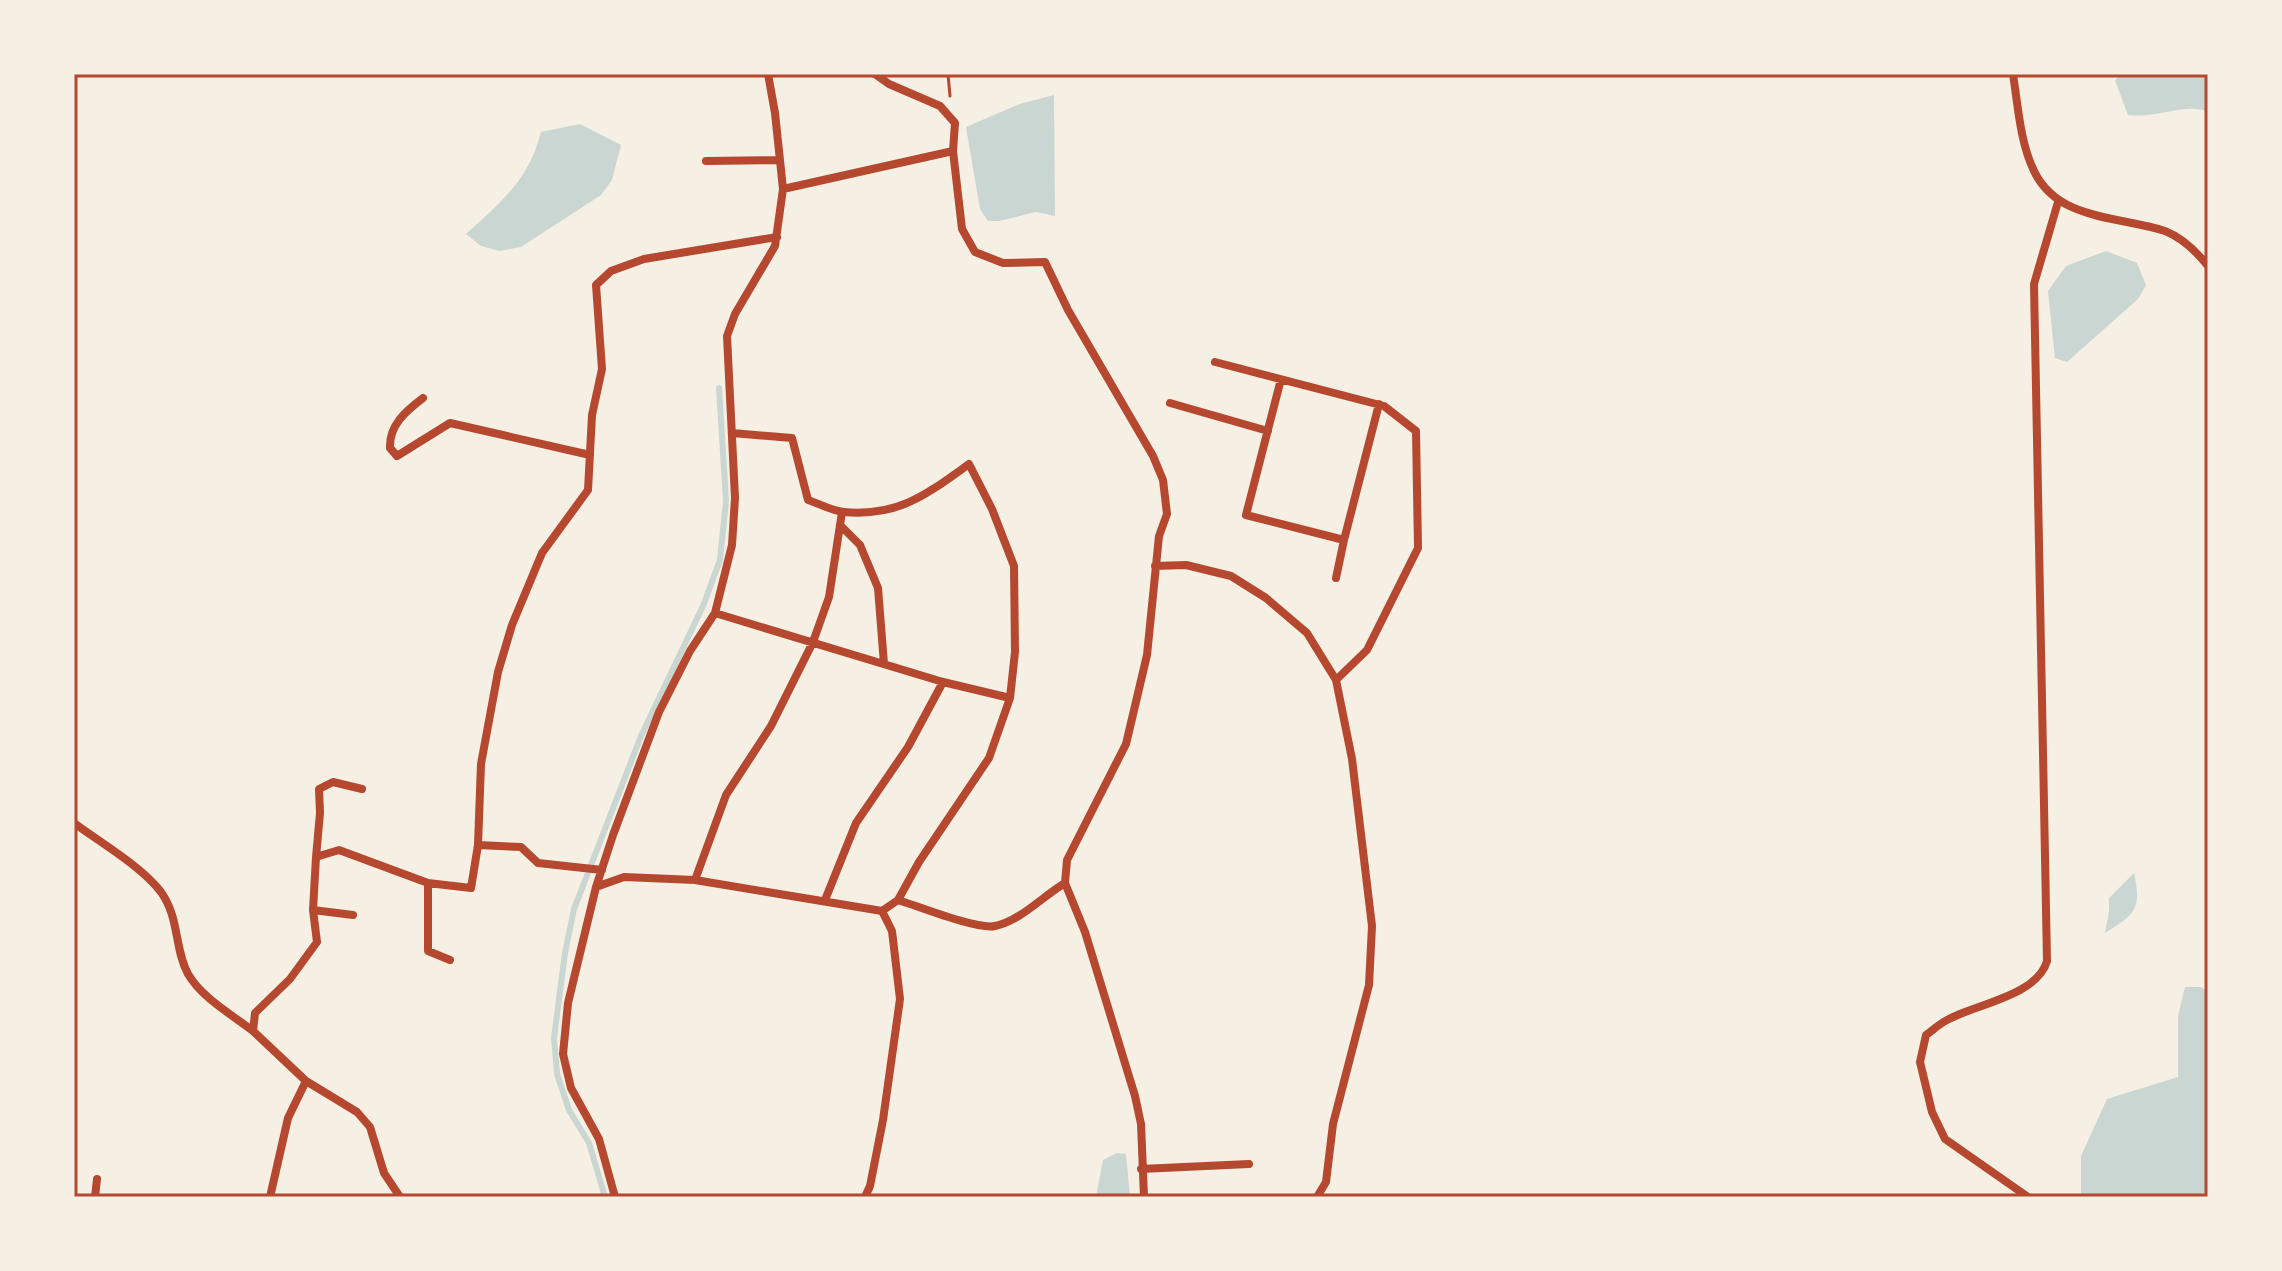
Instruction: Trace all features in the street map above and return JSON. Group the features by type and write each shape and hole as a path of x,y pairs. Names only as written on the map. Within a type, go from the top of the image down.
{"street":[{"path":"615,1197 599,1139 571,1088 563,1054 568,1003 602,870 659,712 690,651 715,613 732,545 735,498 727,336 735,314 775,246 783,189 768,74"},
{"path":"875,74 889,84 940,106 955,123 953,151 962,229 975,252 1003,263 1045,262 1068,310 1153,456 1163,480 1167,514 1159,536 1147,655 1126,744 1067,860 1065,883 1085,932 1135,1096 1141,1124 1144,1197"},
{"path":"2013,74 2021,129 2034,172 2058,202 2166,232 2193,247 2208,266"},
{"path":"783,189 953,151"},
{"path":"706,161 780,160"},
{"path":"2028,1197 1945,1139 1932,1112 1920,1062 1926,1035 1946,1020 2029,986 2045,969 2047,961 2034,284 2058,202"},
{"path":"316,857 339,850 428,883 471,888 478,845 481,764 512,625 542,553 588,490 592,415 602,369 596,285 611,271 644,259 777,237"},
{"path":"1215,362 1379,404 1416,431 1418,548 1367,650 1336,680"},
{"path":"1281,379 1246,515 1344,540"},
{"path":"423,398 405,411 390,436 390,448 397,456 450,423 590,455"},
{"path":"1170,403 1268,431"},
{"path":"1336,578 1379,404"},
{"path":"596,887 624,877 695,880 882,911 898,900 919,862 989,758 1010,698 1015,652 1014,566 992,509 969,464 932,490 891,511 842,512 808,500 792,438 732,433"},
{"path":"695,880 726,795 771,726 813,642 829,597 842,512"},
{"path":"840,525 860,545 878,588 884,664"},
{"path":"1155,566 1186,565 1231,576 1266,598 1307,633 1336,680 1352,759 1372,926 1369,985 1333,1124 1326,1182 1317,1197"},
{"path":"715,613 943,682 1010,698"},
{"path":"825,900 856,823 908,747 943,682"},
{"path":"253,1031 255,1013 290,979 317,942 313,910 319,789 333,782 362,789"},
{"path":"74,823 159,889 176,921 188,973 205,994 253,1031 306,1081 357,1112 370,1127 384,1173 400,1197"},
{"path":"478,845 521,847 538,863 602,870"},
{"path":"428,883 428,951 450,960"},
{"path":"898,900 973,924 993,927 1016,917 1065,883"},
{"path":"313,910 353,915"},
{"path":"865,1197 883,1120 900,999 892,931 882,911"},
{"path":"270,1197 288,1118 306,1081"},
{"path":"1141,1169 1249,1164"},
{"path":"95,1197 97,1179"}],"shaded area":[{"path":"2122,74 2208,74 2208,112 2191,109 2128,115 2115,80"},
{"path":"1054,95 1055,216 1036,212 988,221 980,209 966,127 1020,104"},
{"path":"580,124 621,145 612,180 601,195 521,247 499,251 481,246 466,234 521,177 541,132"},
{"path":"2106,251 2137,263 2146,285 2138,299 2067,362 2055,358 2048,291 2066,266"},
{"path":"2134,873 2137,895 2134,909 2105,933 2109,898"},
{"path":"2185,987 2201,987 2208,992 2208,1197 2081,1197 2081,1156 2107,1099 2178,1077 2178,1016"},
{"path":"1117,1153 1126,1154 1130,1197 1096,1197 1103,1160"}],"waterway":[{"path":"605,1197 589,1143 569,1110 557,1074 554,1038 565,953 574,909 641,736 703,606 720,560 726,501 719,388"}]}
